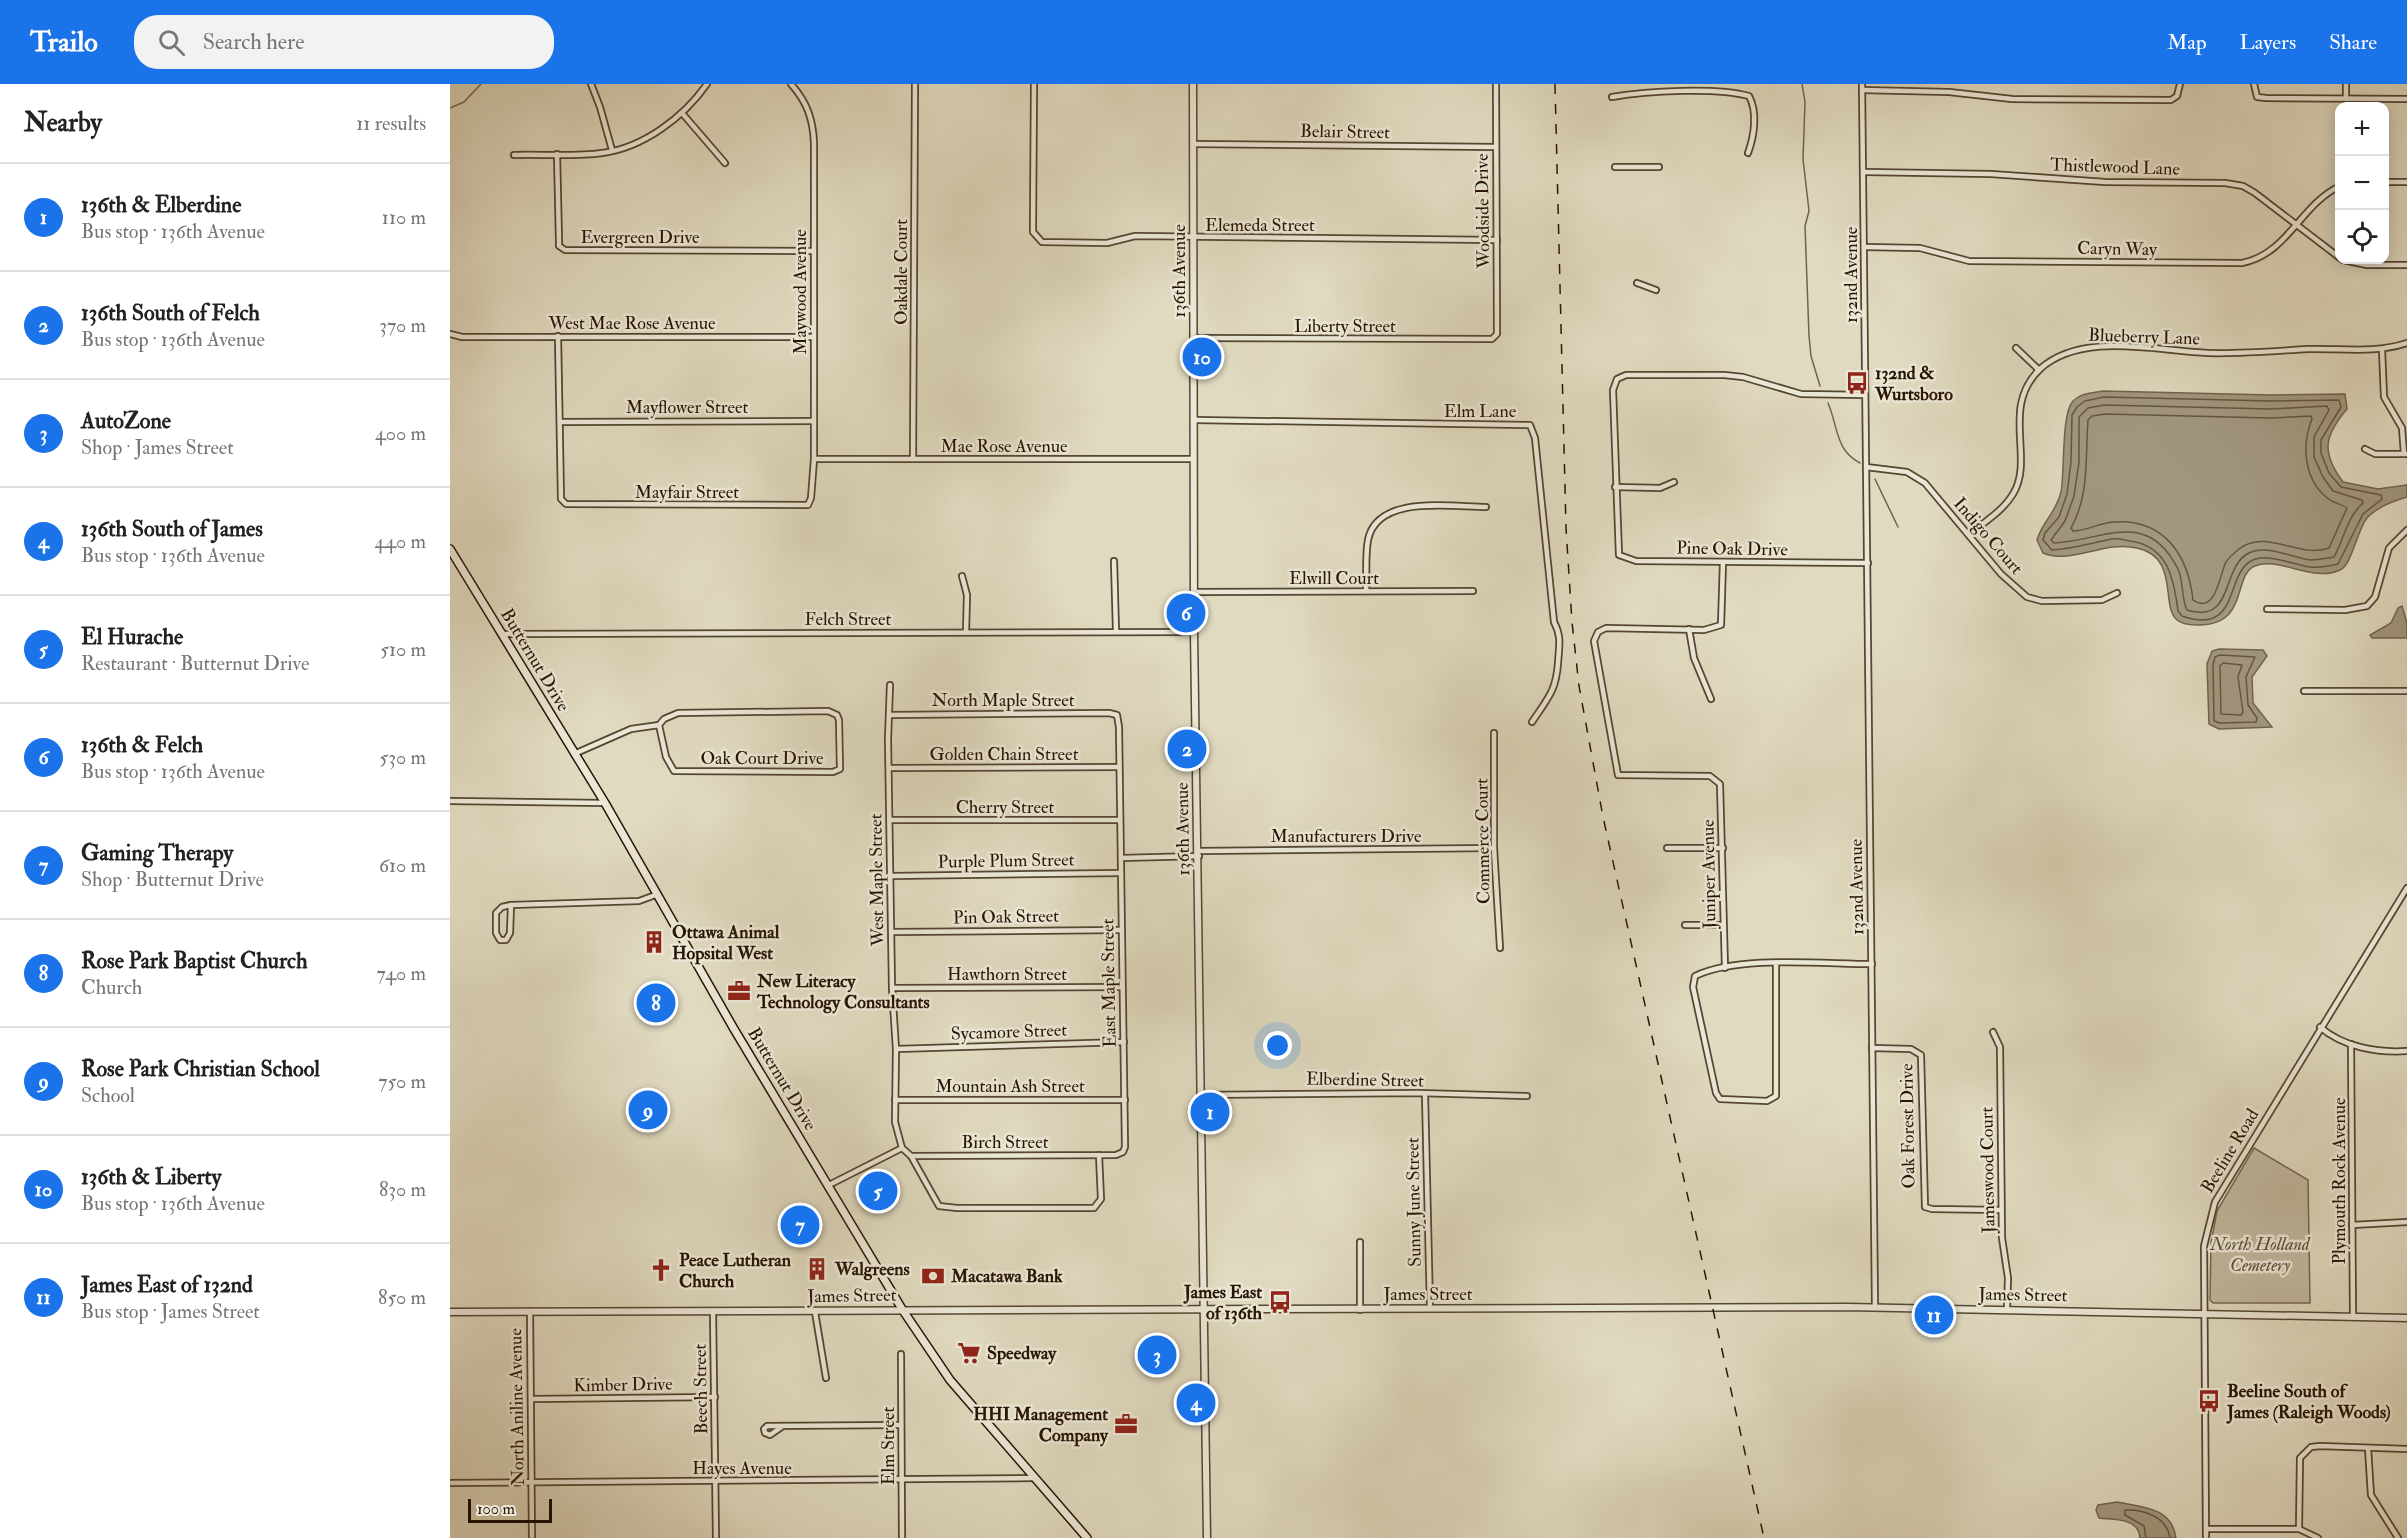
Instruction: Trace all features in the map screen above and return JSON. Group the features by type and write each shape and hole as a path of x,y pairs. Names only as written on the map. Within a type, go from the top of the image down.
{"main road":[{"name":"Butternut Drive","path":"450,549 605,803 734,1029 902,1309 950,1380 1087,1538"}],"street":[{"path":"591,84 612,150"},
{"path":"514,155 601,153 640,140 682,113 707,84"},
{"name":"Maywood Avenue","path":"791,84 804,101 813,122 814,459 811,498 808,505"},
{"name":"Oakdale Court","path":"913,459 915,84"},
{"name":"Elemeda Street","path":"1034,84 1033,224 1036,237 1042,242 1052,244 1107,243 1135,236 1497,240"},
{"name":"136th Avenue","path":"1193,84 1194,632 1208,1538"},
{"name":"Woodside Drive","path":"1494,337 1497,334 1496,84"},
{"path":"1862,87 1949,92 2013,99 2171,100 2177,96 2180,84"},
{"path":"2254,84 2257,97 2407,99"},
{"path":"2346,84 2346,99"},
{"name":"132nd Avenue","path":"1862,87 1875,1308"},
{"path":"1612,97 1641,93 1733,93 1749,96 1753,111 1754,139 1748,153"},
{"path":"682,113 725,163"},
{"name":"Belair Street","path":"1193,144 1496,147"},
{"name":"Evergreen Drive","path":"557,154 558,236 560,246 565,250 813,251"},
{"path":"1615,167 1659,167"},
{"name":"Thistlewood Lane","path":"1864,172 1991,174 2104,182 2225,183 2243,186 2286,214 2335,254"},
{"path":"2389,182 2407,182"},
{"name":"Caryn Way","path":"1865,247 1920,248 1969,261 2225,264 2256,260 2269,254 2319,198 2335,189"},
{"name":"Thistlewood Lane","path":"2363,264 2407,265"},
{"path":"1637,283 1656,290"},
{"name":"West Mae Rose Avenue","path":"450,334 462,337 813,337"},
{"path":"558,336 560,422"},
{"name":"Liberty Street","path":"1194,338 1488,340 1494,337"},
{"name":"Blueberry Lane","path":"1970,534 1995,514 2014,493 2019,478 2020,404 2039,370 2057,357 2087,347 2259,354 2306,350 2382,350 2407,343"},
{"path":"2016,348 2039,370"},
{"path":"2365,449 2375,454 2406,454 2403,428 2384,398 2382,350"},
{"path":"1674,482 1660,488 1615,487 1612,390 1617,379 1634,374 1724,375 1743,377 1801,394 1865,395"},
{"name":"Elm Lane","path":"1195,420 1530,425 1535,438 1554,622 1561,642 1558,678 1553,692 1532,722"},
{"name":"Mayflower Street","path":"560,422 814,421"},
{"name":"Mayfair Street","path":"560,422 561,499 566,504 808,505"},
{"name":"Mae Rose Avenue","path":"814,459 1194,459"},
{"name":"Indigo Court","path":"1866,467 1907,472 1925,483 1970,534 2001,574 2027,597 2042,601 2102,600 2117,593"},
{"name":"Pine Oak Drive","path":"1615,487 1617,551 1628,560 1868,563"},
{"path":"1366,591 1368,542 1373,527 1386,514 1410,507 1486,507"},
{"path":"2267,609 2345,610 2367,606 2375,597 2389,548 2407,530"},
{"path":"1114,561 1116,631"},
{"path":"1711,699 1692,652 1689,629 1714,629 1721,625 1723,562"},
{"path":"962,576 967,595 966,632"},
{"name":"Elwill Court","path":"1194,592 1473,591"},
{"name":"Juniper Avenue","path":"1689,629 1606,628 1596,635 1594,641 1603,703 1618,775 1710,776 1718,780 1722,791 1725,968"},
{"name":"Felch Street","path":"502,634 1194,632"},
{"name":"West Maple Street","path":"890,685 888,722 892,988 896,1048 895,1122 902,1148"},
{"path":"2304,691 2407,691"},
{"name":"Oak Court Drive","path":"574,754 631,729 658,725 664,719 678,713 833,712 839,720 840,769 833,772 674,771 666,757 658,725"},
{"name":"North Maple Street","path":"890,715 1117,715"},
{"name":"East Maple Street","path":"1100,1155 1116,1155 1123,1152 1125,1147 1117,715"},
{"name":"Commerce Court","path":"1494,734 1494,848 1500,948"},
{"name":"Golden Chain Street","path":"889,768 1119,767"},
{"path":"450,801 605,803"},
{"name":"Cherry Street","path":"890,820 1120,820"},
{"name":"Manufacturers Drive","path":"1121,858 1199,854 1494,848"},
{"path":"1667,848 1723,848"},
{"name":"Purple Plum Street","path":"891,876 1121,873"},
{"name":"Beeline Road","path":"2206,1538 2204,1246 2215,1202 2407,888"},
{"path":"511,905 510,933 506,940 500,940 496,933 496,913 502,907 511,905 639,901 658,894"},
{"path":"1685,925 1723,925"},
{"name":"Pin Oak Street","path":"892,932 1121,930"},
{"path":"1776,964 1777,1088 1773,1100 1720,1100 1716,1093 1693,980 1701,973 1725,968 1776,964 1872,964"},
{"name":"Hawthorn Street","path":"892,988 1122,987"},
{"path":"2320,1027 2328,1034 2351,1044 2383,1051 2407,1051"},
{"name":"Jameswood Court","path":"1992,1032 2000,1047 2001,1210 2008,1278 2007,1309"},
{"name":"Sycamore Street","path":"896,1048 1124,1042"},
{"name":"Plymouth Rock Avenue","path":"2351,1044 2353,1317"},
{"name":"Oak Forest Drive","path":"1872,1048 1911,1048 1921,1055 1924,1207 2001,1210"},
{"name":"Sunny June Street","path":"1425,1094 1430,1309"},
{"name":"Elberdine Street","path":"1202,1095 1527,1096"},
{"name":"Mountain Ash Street","path":"895,1100 1125,1100"},
{"path":"829,1185 902,1148 911,1156 939,1206 1094,1209 1100,1204 1100,1155"},
{"name":"Birch Street","path":"911,1156 1100,1155"},
{"path":"2352,1225 2407,1222"},
{"path":"1360,1242 1360,1310"},
{"name":"James Street","path":"450,1312 1875,1308 2407,1318"},
{"name":"North Aniline Avenue","path":"530,1311 532,1538"},
{"name":"Beech Street","path":"713,1312 716,1397 716,1538"},
{"path":"815,1312 826,1378"},
{"name":"Elm Street","path":"901,1354 902,1538"},
{"name":"Kimber Drive","path":"531,1399 716,1397"},
{"path":"783,1426 901,1425"},
{"path":"2299,1529 2300,1458 2304,1451 2320,1446 2407,1449"},
{"path":"2368,1448 2368,1477 2371,1495 2398,1538"},
{"name":"Hayes Avenue","path":"450,1483 1035,1478"},
{"path":"2206,1529 2299,1529 2318,1538"}],"green space":[{"name":"North Holland Cemetery","path":"2254,1148 2308,1180 2310,1303 2213,1303 2210,1300 2211,1243 2217,1211"}],"water":[{"path":"2103,391 2271,395 2345,394 2347,409 2334,428 2328,444 2331,462 2336,471 2343,482 2378,489 2407,485 2407,497 2386,505 2367,518 2348,561 2340,570 2319,573 2274,564 2255,566 2248,571 2233,609 2225,617 2214,623 2197,625 2183,623 2176,619 2172,612 2164,570 2159,561 2150,553 2125,546 2077,555 2054,556 2043,553 2037,540 2061,492 2065,430 2069,408 2080,396"},
{"path":"2402,606 2407,623 2407,638 2372,638 2370,635 2391,623 2398,608"},
{"path":"2219,649 2263,650 2267,656 2252,677 2253,703 2272,727 2219,729 2209,724 2207,664 2212,651"},
{"path":"2117,1502 2146,1507 2162,1514 2169,1520 2176,1538 2140,1538 2135,1526 2130,1523 2099,1518 2096,1510 2098,1505"}],"waterway":[{"path":"450,108 464,102 481,84"},
{"path":"1802,84 1805,102 1803,159 1809,211 1805,226 1809,336 1811,356 1820,386"},
{"path":"1828,403 1838,437 1846,451 1860,463"},
{"path":"1875,479 1898,527"}],"railway":[{"path":"1555,84 1566,528 1579,686 1603,817 1764,1538"}],"place":[{"name":"136th & Liberty","path":"1202,357"},
{"name":"132nd & Wurtsboro","path":"1857,383"},
{"name":"136th & Felch","path":"1186,613"},
{"name":"136th South of Felch","path":"1187,749"},
{"name":"Ottawa Animal Hopsital West","path":"654,942"},
{"name":"New Literacy Technology Consultants","path":"739,991"},
{"name":"Rose Park Baptist Church","path":"656,1003"},
{"name":"Rose Park Christian School","path":"648,1110"},
{"name":"136th & Elberdine","path":"1210,1112"},
{"name":"El Hurache","path":"878,1191"},
{"name":"Gaming Therapy","path":"800,1225"},
{"name":"Walgreens","path":"817,1269"},
{"name":"Peace Lutheran Church","path":"661,1270"},
{"name":"Macatawa Bank","path":"933,1276"},
{"name":"James East of 136th","path":"1280,1302"},
{"name":"James East of 132nd","path":"1934,1315"},
{"name":"Speedway","path":"969,1353"},
{"name":"AutoZone","path":"1157,1355"},
{"name":"Beeline South of James (Raleigh Woods)","path":"2209,1401"},
{"name":"136th South of James","path":"1196,1403"},
{"name":"HHI Management Company","path":"1126,1424"}]}
